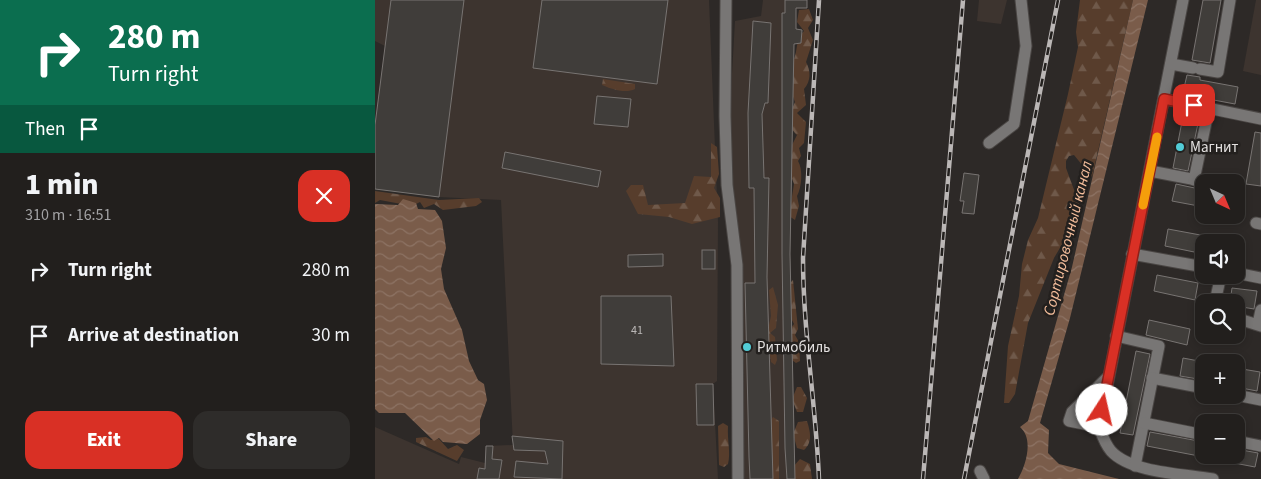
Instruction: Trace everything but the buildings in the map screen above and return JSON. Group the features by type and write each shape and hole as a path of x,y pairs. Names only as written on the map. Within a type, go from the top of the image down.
{"street":[{"path":"726,0 725,116 727,185 737,265 738,479"},
{"path":"989,143 1014,124 1026,46 1021,0"},
{"path":"1183,0 1099,426 1109,450 1120,460 1135,466 1213,479"},
{"path":"1171,64 1218,72 1230,0"},
{"path":"1164,99 1261,119"},
{"path":"1150,171 1198,181 1209,108"},
{"path":"1132,254 1195,265"},
{"path":"1245,275 1261,278"},
{"path":"1245,321 1259,325 1261,310"},
{"path":"1116,336 1159,346 1135,466"},
{"path":"1099,426 1069,421 1072,412 1108,377"},
{"path":"1152,378 1195,386"},
{"path":"1245,397 1261,400"},
{"path":"1144,423 1195,433"},
{"path":"1245,443 1261,446"}],"shaded area":[{"path":"375,0 709,0 718,222 717,381 713,384 718,479 375,479 375,427 459,464 461,457 485,463 486,446 513,445 501,200 439,197 375,189 375,125 385,46 375,41"},
{"path":"763,0 807,0 807,8 796,9 796,29 802,30 801,43 794,44 790,254 795,479 741,479 733,186 729,126 735,21 761,16"},
{"path":"979,0 1007,0 1001,24 977,21"},
{"path":"1256,0 1261,0 1261,75 1243,71"}],"green space":[{"path":"1080,0 1133,0 1092,177 1074,155 1069,156 1066,161 1066,168 1080,206 1067,236 1054,258 1028,323 1015,394 1009,403 1004,403 1008,346 1019,296 1022,264 1028,240 1038,218 1068,94 1078,47 1076,32"},
{"path":"809,9 813,20 808,28 813,40 806,62 809,76 808,83 804,89 806,105 797,113 806,122 804,143 799,148 801,156 798,161 801,169 801,178 797,196 799,206 795,220 789,216 794,184 790,173 790,149 797,135 790,123 790,116 795,102 791,90 791,79 798,40 804,31 797,22 799,10"},
{"path":"603,79 635,84 635,89 623,91 614,89 602,85"},
{"path":"711,143 717,147 719,174 714,188 720,198 720,217 692,224 669,217 638,214 626,191 631,185 643,185 648,205 685,203 694,176 711,177"},
{"path":"375,191 439,200 479,198 482,202 476,206 443,210 434,204 424,208 420,202 412,206 380,200 375,203"},
{"path":"793,280 798,329 795,335 799,342 800,361 796,363 789,358 790,329 794,324 788,312 788,285"},
{"path":"773,287 778,305 776,328 770,333 775,337 777,360 775,365 771,362 767,334 771,316 769,290"},
{"path":"797,387 801,387 807,398 803,412 797,412 792,399"},
{"path":"773,417 779,421 779,479 771,479 770,422"},
{"path":"807,421 810,440 804,450 797,448 793,434 798,422"},
{"path":"723,423 728,426 729,450 728,464 724,467 719,465 718,426"},
{"path":"426,437 431,440 439,439 448,449 457,445 464,450 457,461 416,442 416,438"},
{"path":"800,459 810,464 812,479 795,479 793,467"}],"water":[{"path":"1133,0 1148,0 1070,318 1040,423 1049,430 1048,453 1059,464 1119,479 1018,479 1024,467 1028,445 1027,438 1020,427 1028,421 1072,267"},
{"path":"403,199 416,203 418,209 435,210 442,221 446,248 441,269 444,289 462,330 469,361 478,380 484,384 487,400 480,420 480,434 467,444 443,442 439,438 434,441 405,413 379,413 375,409 375,204 398,205"}],"railway":[{"path":"819,0 803,258 805,313 819,479"},
{"path":"923,479 963,0"},
{"path":"964,479 1058,0"}],"slow traffic":[{"path":"1143,205 1157,137"}],"place":[{"name":"Магнит","path":"1180,147"},
{"name":"Ритмобиль","path":"747,347"}],"route":[{"path":"1102,410 1164,99 1194,105"}],"water label":[{"name":"Сортировочный канал","path":"1067,238"}]}
